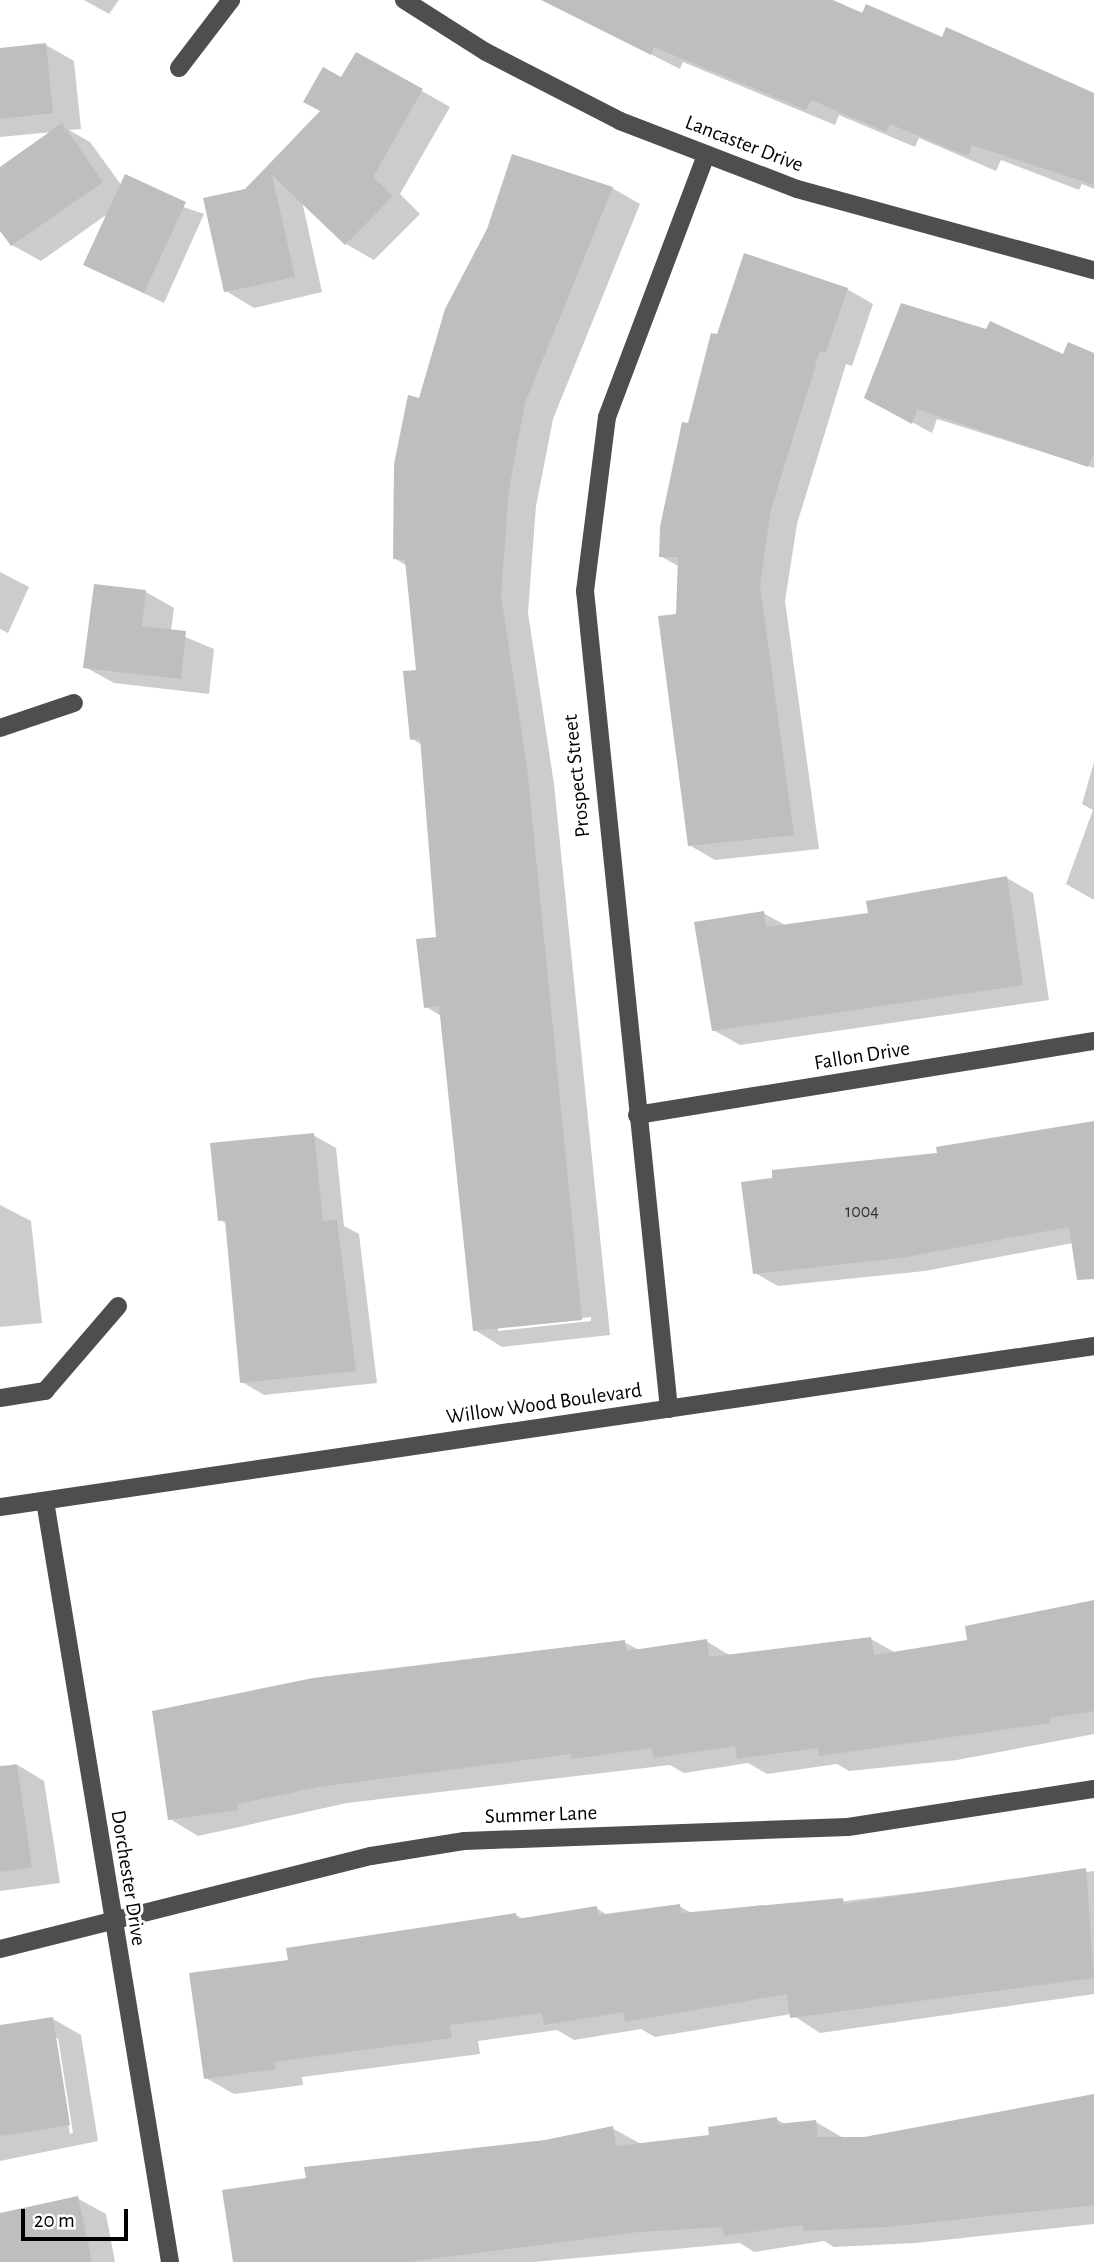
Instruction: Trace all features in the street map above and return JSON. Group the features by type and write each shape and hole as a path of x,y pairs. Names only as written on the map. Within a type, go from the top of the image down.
{"street":[{"path":"179,68 231,0"},
{"name":"Lancaster Drive","path":"404,0 547,85 706,155 797,189 1094,270"},
{"name":"Prospect Street","path":"669,1409 585,591 607,417 706,155"},
{"path":"0,727 74,703"},
{"name":"Fallon Drive","path":"637,1115 1094,1041"},
{"path":"0,1398 45,1391 118,1306"},
{"name":"Willow Wood Boulevard","path":"0,1507 1094,1346"},
{"name":"Dorchester Drive","path":"44,1501 170,2262"},
{"name":"Summer Lane","path":"0,1949 371,1856 465,1841 848,1826 1094,1789"}],"building":[{"path":"541,0 833,0 862,13 866,4 942,37 946,27 1094,93 1094,185 972,145 968,156 890,124 886,132 811,100 806,110 654,47 651,55"},
{"path":"46,43 53,113 0,119 0,48"},
{"path":"356,52 423,89 373,177 393,196 345,245 272,175 295,277 224,292 203,198 245,189 320,111 303,102 323,67 341,77"},
{"path":"62,123 103,182 11,246 0,231 0,167"},
{"path":"512,154 613,187 525,403 509,489 501,596 527,767 582,1320 473,1331 439,1006 424,1008 416,939 436,937 420,738 410,740 403,671 416,670 405,560 393,559 394,464 408,395 419,398 445,309 487,229"},
{"path":"125,174 186,202 144,293 83,265"},
{"path":"744,253 848,288 826,352 820,351 771,509 760,585 794,835 688,846 658,616 676,614 678,557 659,557 660,527 682,422 688,423 711,333 717,334"},
{"path":"901,303 986,329 990,321 1063,354 1068,342 1094,353 1094,452 1088,467 917,409 912,424 864,398"},
{"path":"94,584 146,590 142,626 186,631 181,679 83,668"},
{"path":"1007,876 1023,985 712,1031 694,922 764,911 766,927 868,913 866,901"},
{"path":"1094,1121 1094,1279 1077,1280 1069,1227 900,1258 753,1274 741,1182 772,1178 772,1170 937,1153 936,1147"},
{"path":"314,1133 323,1221 337,1220 356,1371 240,1383 225,1220 218,1221 210,1143"},
{"path":"1094,1600 1094,1711 1050,1718 1050,1723 819,1756 818,1748 737,1759 735,1746 654,1758 652,1748 572,1759 571,1754 318,1787 237,1804 238,1810 168,1820 152,1711 313,1678 625,1640 626,1651 707,1639 709,1657 871,1637 874,1655 967,1640 965,1626"},
{"path":"17,1765 32,1867 0,1872 0,1766"},
{"path":"1086,1868 1094,1978 790,2018 787,1994 625,2022 624,2012 544,2025 542,2013 450,2025 452,2038 274,2062 276,2069 204,2079 189,1973 288,1960 286,1948 516,1913 517,1919 597,1906 598,1915 680,1904 681,1913 843,1898 844,1904"},
{"path":"53,2017 70,2125 0,2136 0,2025"},
{"path":"1094,2094 1094,2205 887,2227 803,2231 803,2225 724,2236 723,2227 639,2232 407,2262 233,2262 222,2190 306,2178 304,2167 545,2140 613,2126 616,2146 709,2135 708,2127 777,2117 778,2124 816,2120 818,2137 864,2137"},
{"path":"78,2196 92,2262 0,2262 0,2213"}]}
